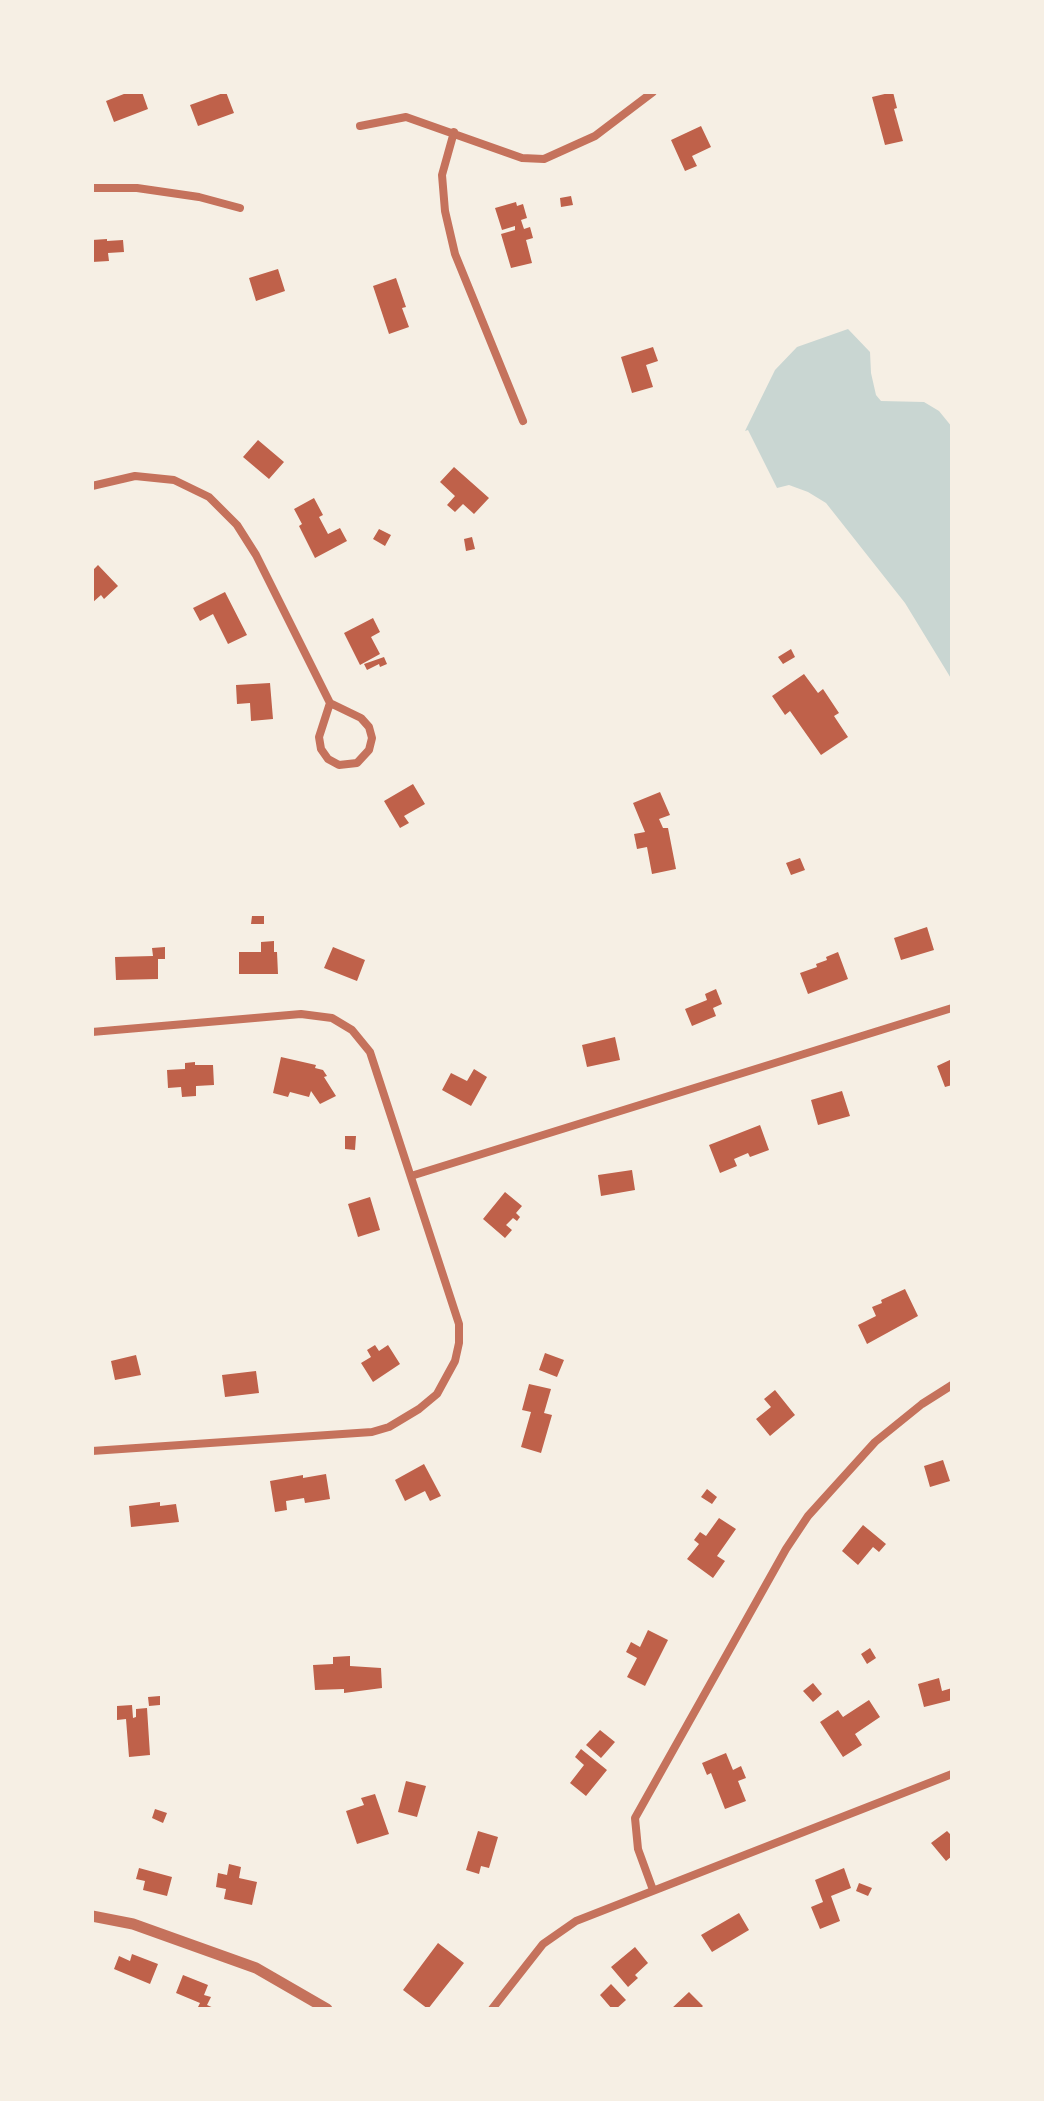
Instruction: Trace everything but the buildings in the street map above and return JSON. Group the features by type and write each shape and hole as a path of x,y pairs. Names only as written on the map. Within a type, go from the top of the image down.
{"street":[{"path":"360,126 406,117 522,158 544,159 595,136 653,92"},
{"path":"454,132 442,175 445,211 455,254 523,421"},
{"path":"92,188 137,188 199,197 240,208"},
{"path":"92,486 135,476 174,480 209,497 237,525 256,555 330,703 361,718 369,727 372,738 369,750 357,763 345,766 333,763 321,749 319,737 330,703"},
{"path":"411,1176 952,1008"},
{"path":"92,1032 301,1014 319,1015 342,1022 370,1052 459,1324 459,1343 448,1377 437,1394 389,1427 372,1432 92,1451"},
{"path":"653,1890 638,1849 635,1818 786,1549 808,1516 875,1442 922,1404 952,1385"},
{"path":"492,2009 543,1944 576,1921 952,1774"},
{"path":"92,1916 147,1929 256,1968 327,2009"}],"shaded area":[{"path":"848,329 870,352 871,373 876,395 881,401 924,402 939,411 952,427 952,680 905,603 826,503 789,485 777,488 748,430 745,431 775,370 797,347"}]}
